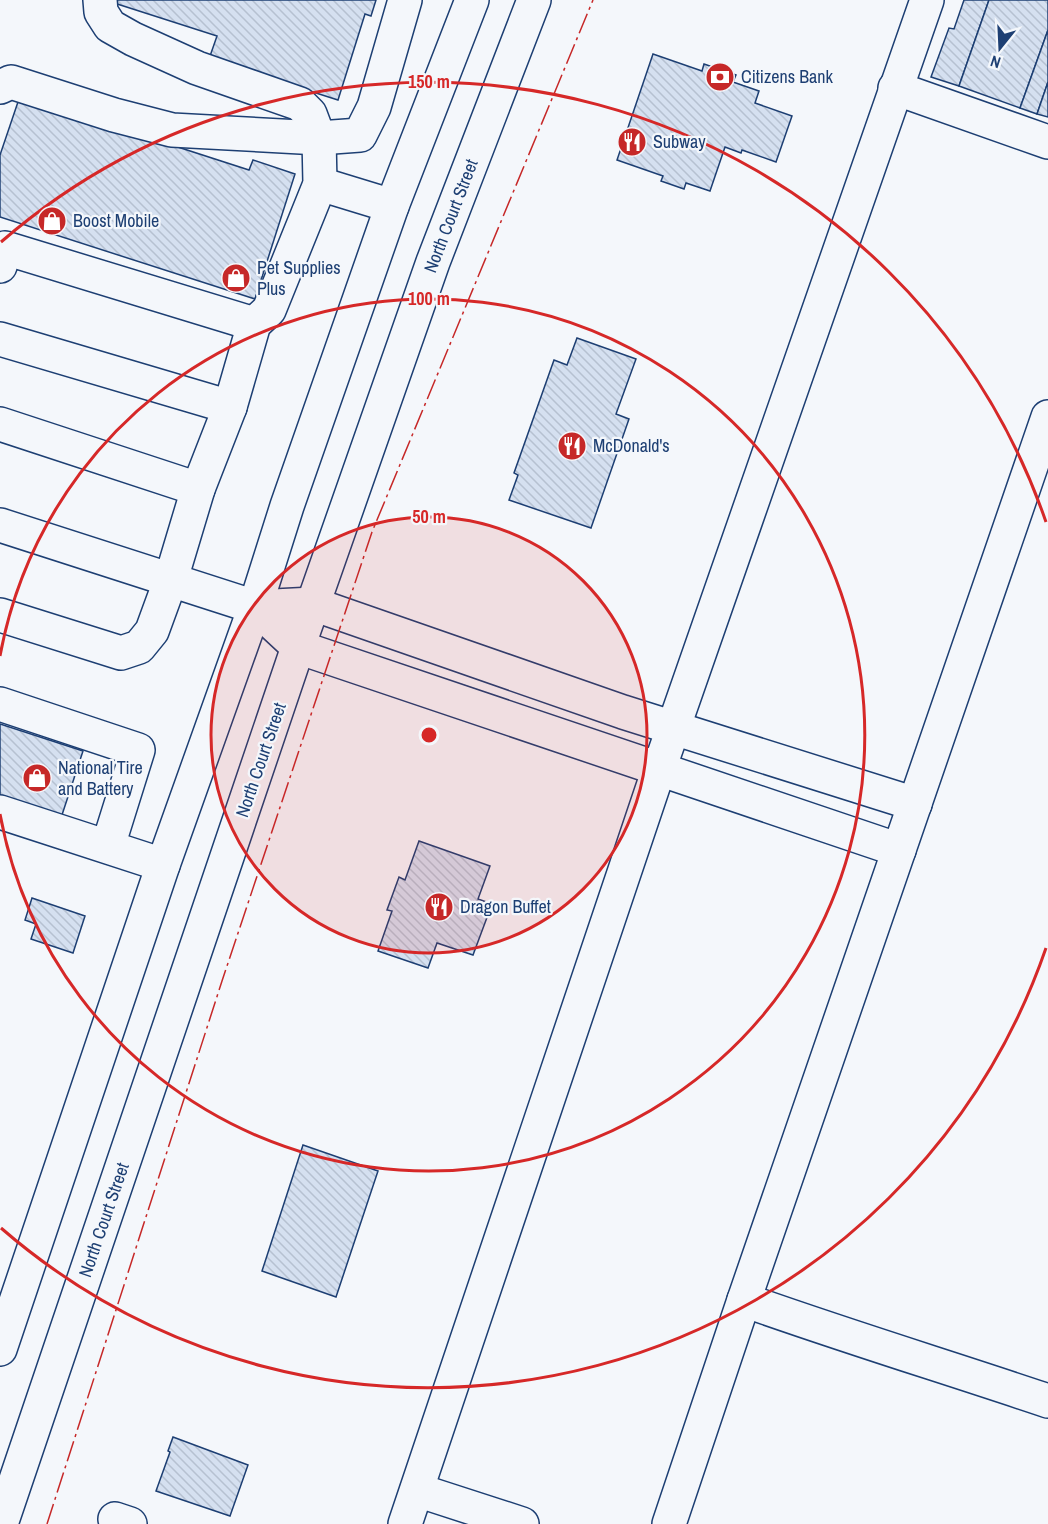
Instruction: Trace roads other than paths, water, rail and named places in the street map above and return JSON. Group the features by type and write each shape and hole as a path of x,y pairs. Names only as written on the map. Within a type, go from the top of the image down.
{"main road":[{"path":"0,615 121,653 139,647 152,631 171,579 198,489 230,407 254,324 269,310 320,184 319,138 310,114 300,104 197,68 134,39 110,26 101,12 100,0"},
{"path":"0,87 11,82 114,115 172,130 319,138 360,135 374,107 405,0"},
{"path":"0,1349 163,865 255,607 291,495 392,206 472,0"},
{"name":"North Court Street","path":"1,1524 313,604 433,262 534,0"},
{"path":"405,1524 659,769 927,0"},
{"path":"895,88 1048,142"},
{"path":"320,184 392,206"},
{"path":"0,266 5,248 254,324"},
{"path":"0,339 230,407"},
{"path":"669,1524 1048,417"},
{"path":"0,424 198,489"},
{"path":"0,525 255,607 313,604 674,728 915,804"},
{"path":"255,607 298,647 899,850"},
{"path":"0,704 138,750 108,846"},
{"path":"0,812 163,865"},
{"path":"744,1300 1048,1401"},
{"path":"417,1490 522,1524"}],"place":[{"name":"Citizens Bank","path":"720,77"},
{"name":"Subway","path":"632,142"},
{"name":"Boost Mobile","path":"52,221"},
{"name":"Pet Supplies Plus","path":"236,278"},
{"name":"McDonald's","path":"572,446"},
{"name":"National Tire and Battery","path":"37,778"},
{"name":"Dragon Buffet","path":"439,907"}]}
